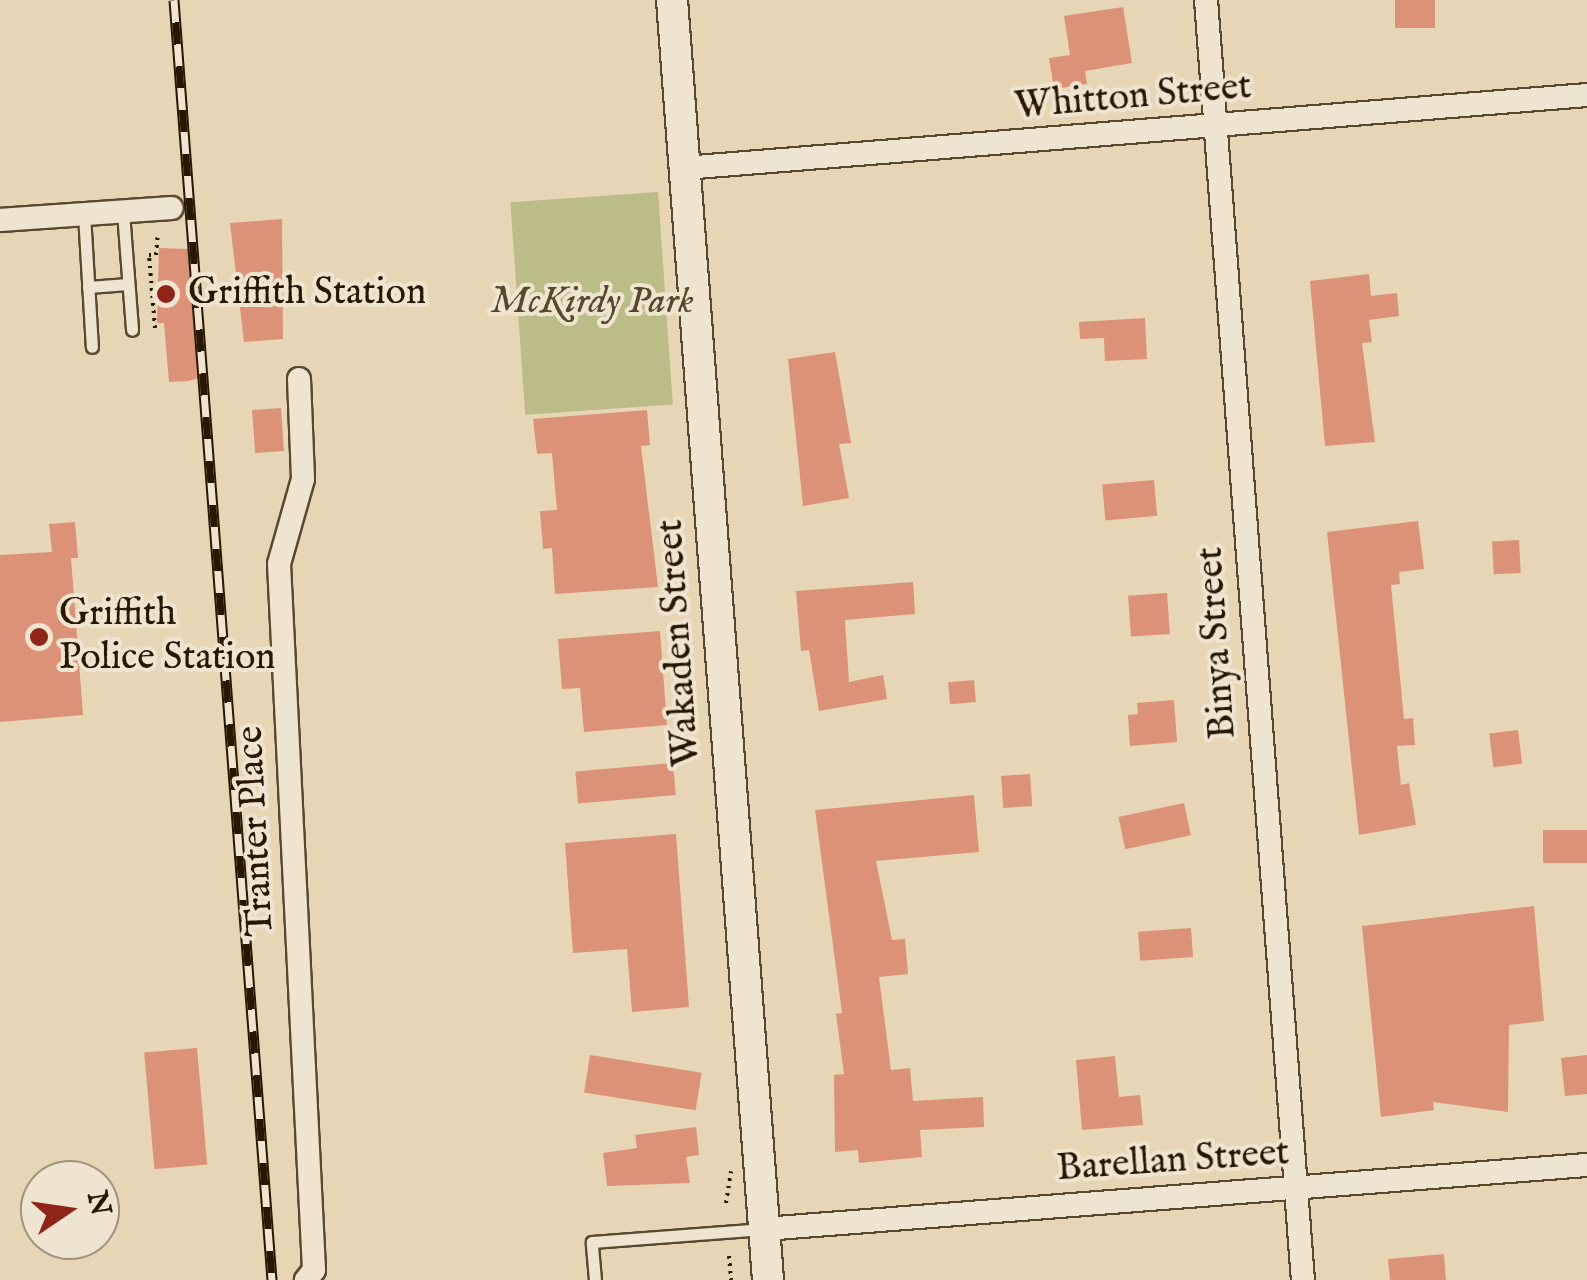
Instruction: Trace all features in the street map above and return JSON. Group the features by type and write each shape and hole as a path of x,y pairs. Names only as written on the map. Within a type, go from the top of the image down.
{"street":[{"name":"Wakaden Street","path":"672,0 768,1280"},
{"name":"Binya Street","path":"1206,0 1303,1280"},
{"name":"Whitton Street","path":"684,168 1587,95"},
{"path":"3,218 172,208"},
{"name":"Tranter Place","path":"299,379 303,479 279,564 314,1270 306,1280"},
{"name":"Barellan Street","path":"764,1229 1587,1165"}],"lane":[{"path":"123,212 132,330"},
{"path":"84,214 92,348"},
{"path":"88,288 128,284"},
{"path":"595,1280 592,1242 764,1229"}],"path":[{"path":"155,328 149,255 156,255 155,233 167,232"},
{"path":"729,1256 732,1280"}],"green space":[{"name":"McKirdy Park","path":"658,192 673,404 525,415 510,202"}],"building":[{"path":"1395,0 1435,0 1435,28 1395,28"},
{"path":"1123,7 1132,63 1085,71 1087,84 1054,89 1049,58 1070,55 1064,16"},
{"path":"282,219 283,339 244,342 230,223"},
{"path":"159,248 188,249 198,378 188,381 169,382 164,323 157,323"},
{"path":"1369,274 1371,296 1397,293 1399,316 1369,320 1372,342 1362,343 1375,442 1325,446 1310,281"},
{"path":"1145,318 1147,359 1105,361 1104,338 1080,339 1079,322"},
{"path":"835,352 851,443 839,444 849,498 803,506 788,359"},
{"path":"281,408 284,451 255,453 252,410"},
{"path":"647,410 650,445 641,446 658,587 555,594 552,548 543,549 540,511 557,510 552,453 537,454 533,419"},
{"path":"1154,480 1157,516 1105,520 1102,485"},
{"path":"1418,521 1424,569 1399,572 1400,584 1391,585 1404,719 1413,718 1415,745 1397,746 1401,785 1409,783 1416,825 1359,835 1327,532"},
{"name":"Griffith Police Station","path":"75,522 78,558 71,558 83,715 0,722 0,555 52,552 49,524"},
{"path":"1519,540 1521,573 1494,574 1492,541"},
{"path":"913,582 915,614 845,620 849,682 883,675 887,699 819,711 809,650 801,651 796,591"},
{"path":"1167,593 1170,634 1131,637 1128,596"},
{"path":"660,631 667,725 584,732 580,688 562,689 558,639"},
{"path":"974,680 976,702 950,704 948,682"},
{"path":"1174,700 1177,742 1130,746 1128,715 1138,714 1137,703"},
{"path":"1518,730 1522,764 1493,767 1489,734"},
{"path":"673,763 676,795 578,803 575,772"},
{"path":"1030,774 1032,806 1003,808 1001,776"},
{"path":"974,795 979,852 876,861 892,940 905,939 908,974 879,977 891,1070 910,1068 913,1101 983,1097 984,1127 920,1130 922,1157 859,1163 858,1150 835,1152 834,1075 844,1074 836,1014 842,1013 815,810"},
{"path":"1184,803 1191,835 1125,849 1118,817"},
{"path":"1543,830 1587,830 1587,863 1543,863"},
{"path":"676,834 689,1007 632,1012 627,949 573,953 565,843"},
{"path":"1534,906 1544,1021 1509,1025 1508,1112 1433,1102 1434,1110 1381,1117 1362,926"},
{"path":"1191,928 1193,957 1140,961 1138,932"},
{"path":"197,1048 207,1165 154,1169 144,1053"},
{"path":"590,1055 702,1073 696,1110 584,1093"},
{"path":"1587,1055 1587,1094 1565,1096 1561,1058"},
{"path":"1115,1056 1119,1097 1140,1095 1143,1125 1082,1130 1076,1060"},
{"path":"696,1127 699,1155 686,1157 690,1183 607,1186 603,1153 637,1148 635,1135"},
{"path":"1444,1254 1446,1280 1390,1280 1388,1259"}],"railway":[{"path":"174,0 272,1280"}],"place":[{"name":"Griffith Station","path":"166,294"},
{"name":"Griffith Police Station","path":"39,637"}]}
